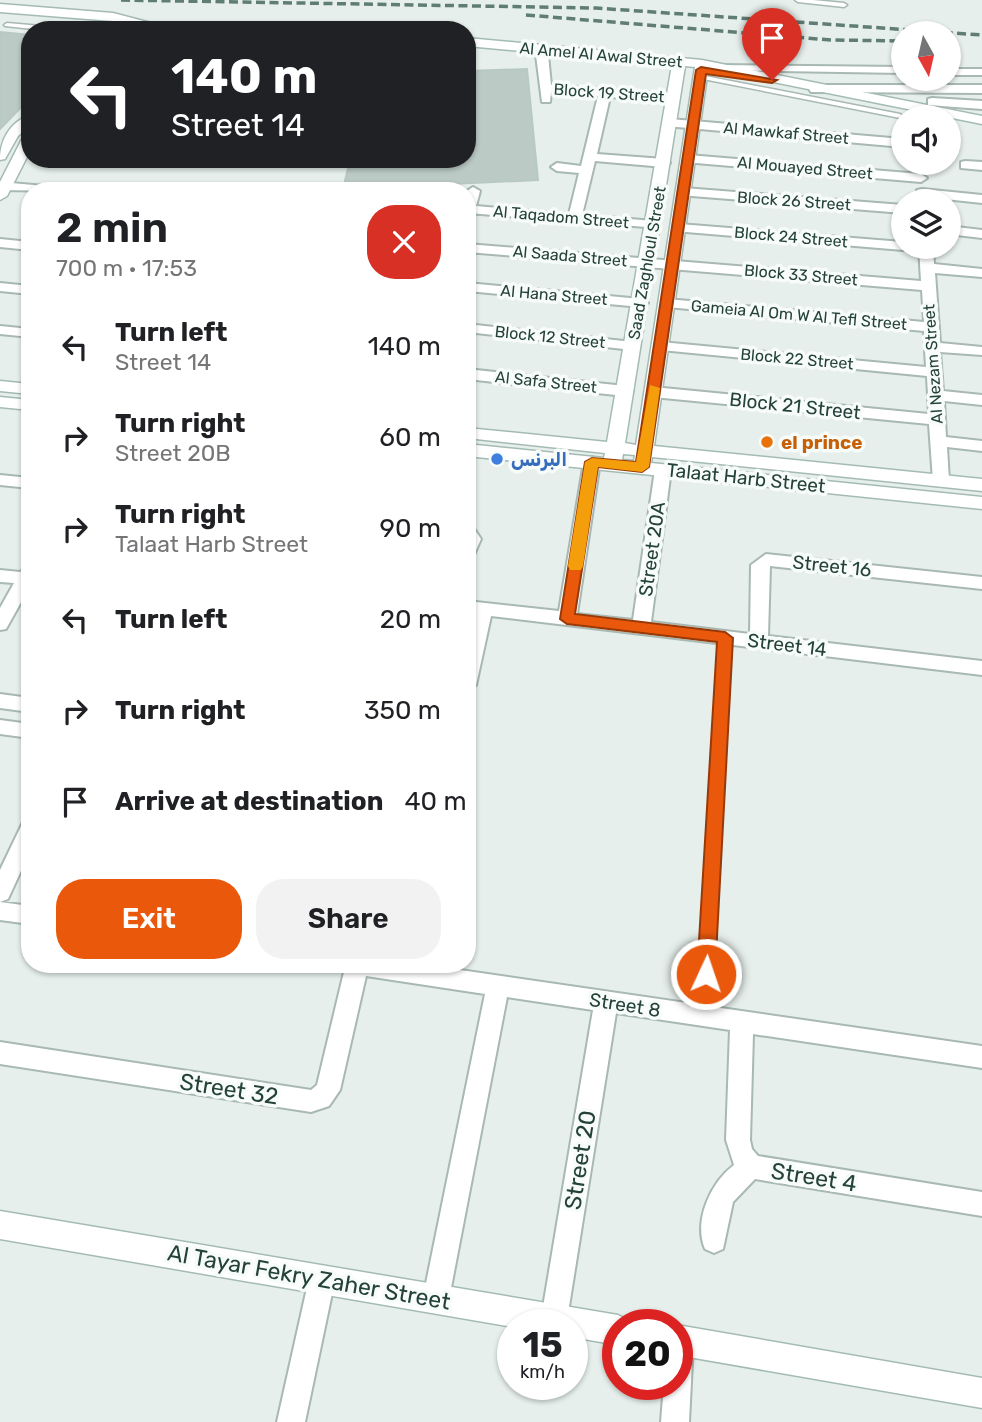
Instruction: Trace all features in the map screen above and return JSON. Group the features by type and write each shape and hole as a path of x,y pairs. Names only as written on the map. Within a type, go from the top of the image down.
{"street":[{"path":"0,8 113,17 131,21"},
{"name":"Al Amel Al Awal Street","path":"476,43 679,65 745,75 891,109"},
{"name":"Al Amel Al Awal Street","path":"476,49 679,65"},
{"name":"Block 19 Street","path":"542,55 546,95 605,93 673,98"},
{"name":"Saad Zaghloul Street","path":"614,456 679,65"},
{"path":"719,68 891,70"},
{"name":"Al Amel Al Awal Street","path":"701,70 719,68 909,105"},
{"name":"Saad Zaghloul Street","path":"643,459 701,70"},
{"path":"961,72 982,72"},
{"path":"810,89 891,85"},
{"path":"961,87 982,89"},
{"path":"575,218 605,93"},
{"path":"961,107 982,104"},
{"name":"Al Amel Al Awal Street","path":"961,116 982,120"},
{"name":"Al Mawkaf Street","path":"670,123 891,142"},
{"path":"961,124 982,128"},
{"path":"0,156 13,134 21,127"},
{"path":"21,154 2,189 21,190"},
{"path":"557,167 590,158 665,157"},
{"name":"Al Mouayed Street","path":"688,159 921,178"},
{"path":"965,165 982,166"},
{"path":"921,175 922,189"},
{"name":"Block 26 Street","path":"684,192 891,208"},
{"path":"961,198 982,199"},
{"name":"Al Taqadom Street","path":"476,210 654,225"},
{"name":"Block 24 Street","path":"678,228 891,246"},
{"path":"961,231 982,233"},
{"path":"0,243 21,245"},
{"name":"Al Saada Street","path":"476,249 673,264"},
{"name":"Al Nezam Street","path":"927,259 941,481"},
{"name":"Block 33 Street","path":"673,264 929,286"},
{"path":"927,268 982,273"},
{"path":"0,287 21,289"},
{"name":"Al Hana Street","path":"476,288 641,303"},
{"name":"Gameia Al Om W Al Tefl Street","path":"667,303 931,327"},
{"name":"Block 12 Street","path":"476,329 633,346"},
{"path":"0,330 21,332"},
{"name":"Block 22 Street","path":"661,346 934,372"},
{"path":"932,346 982,351"},
{"name":"Al Safa Street","path":"476,375 625,391"},
{"path":"0,386 21,388"},
{"name":"Block 21 Street","path":"653,392 937,420"},
{"path":"935,395 982,400"},
{"path":"0,402 21,404"},
{"name":"Talaat Harb Street","path":"476,434 643,459 982,485"},
{"path":"938,441 982,446"},
{"name":"Talaat Harb Street","path":"476,451 592,462 614,456"},
{"name":"Talaat Harb Street","path":"643,459 663,470 982,503"},
{"path":"567,619 592,462"},
{"name":"Street 20A","path":"641,628 663,470"},
{"path":"0,480 21,482"},
{"name":"Street 16","path":"760,642 760,565 766,560 982,583"},
{"path":"0,576 21,574"},
{"path":"0,624 21,585"},
{"name":"Street 14","path":"476,608 982,668"},
{"path":"0,701 21,704"},
{"path":"0,727 21,730"},
{"path":"0,893 21,848"},
{"path":"0,911 21,914"},
{"name":"Street 32","path":"0,1053 311,1101 321,1098 328,1090 352,973"},
{"name":"Street 8","path":"434,973 498,986 982,1057"},
{"path":"436,1298 498,986"},
{"name":"Street 20","path":"556,1309 606,1002"},
{"name":"Street 4","path":"742,1022 738,1140 741,1155 752,1167 982,1205"},
{"path":"714,1240 720,1195 734,1178 752,1167"},
{"name":"Al Tayar Fekry Zaher Street","path":"0,1225 498,1309"},
{"path":"291,1422 322,1279"},
{"path":"693,1343 982,1393"},
{"path":"675,1422 676,1400"}],"lane":[{"path":"798,0 844,4"},
{"path":"7,25 21,26"},
{"path":"701,70 891,114"},
{"path":"706,974 725,638"}],"building":[{"path":"0,32 21,34 21,107 0,129"},
{"path":"527,69 538,180 476,183 345,182 348,168 476,168 476,71"}],"railway":[{"path":"121,0 596,8 982,35"},
{"path":"526,15 831,40 891,41"}],"slow traffic":[{"path":"575,566 592,462 642,467 654,388"}],"place":[{"name":"el prince","path":"767,442"},
{"name":"البرنس","path":"497,459"}],"route":[{"path":"706,974 725,638 567,619 592,462 642,467 701,70 772,80"}]}
